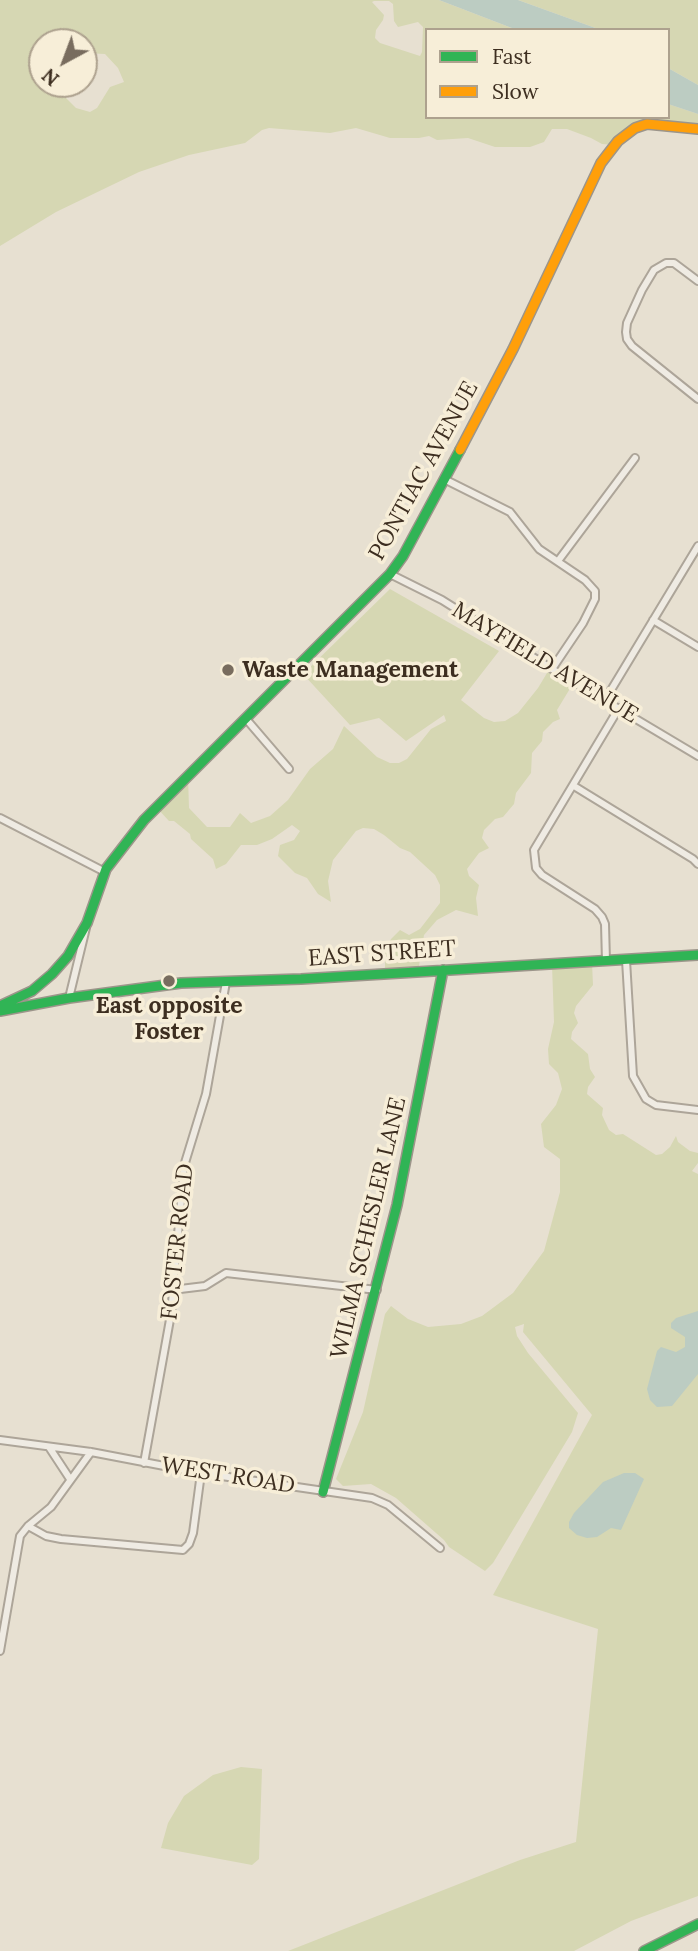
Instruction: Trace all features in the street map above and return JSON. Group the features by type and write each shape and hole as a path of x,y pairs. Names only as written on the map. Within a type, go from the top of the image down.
{"street":[{"name":"PONTIAC AVENUE","path":"0,1009 69,998 87,923 105,872 145,820 247,720 390,573 403,556 513,349 607,156 618,141 635,128 647,124 698,129"},
{"path":"698,281 674,263 666,263 654,270 627,323 627,340 698,399"},
{"path":"558,561 635,458"},
{"path":"444,479 510,512 539,549 585,580 595,591 595,599 583,622 552,669"},
{"path":"605,700 698,546"},
{"name":"MAYFIELD AVENUE","path":"390,573 442,600 698,756"},
{"path":"653,620 698,647"},
{"path":"606,961 605,924 602,917 595,909 542,875 535,863 534,850 619,708"},
{"path":"247,720 289,769"},
{"path":"574,786 698,864"},
{"path":"0,818 105,872"},
{"name":"PONTIAC AVENUE","path":"0,1009 32,991 52,974 68,956 87,923"},
{"name":"EAST STREET","path":"69,998 181,984 698,955"},
{"path":"625,960 633,1076 646,1099 656,1105 698,1110"},
{"name":"WILMA SCHESLER LANE","path":"323,1492 377,1290 405,1169 443,970"},
{"name":"FOSTER ROAD","path":"144,1463 171,1314 184,1166 206,1094 226,982"},
{"path":"172,1290 197,1289 226,1273 377,1290"},
{"name":"WEST ROAD","path":"0,1440 91,1452 201,1473 381,1501 440,1548"},
{"path":"49,1447 70,1479"},
{"path":"0,1651 20,1536 51,1507 91,1452"},
{"path":"28,1526 46,1536 61,1539 183,1549 189,1544 193,1534 201,1473"},
{"path":"644,1951 698,1924"}],"green space":[{"path":"0,0 439,0 512,28 425,28 425,119 670,119 670,105 698,114 698,125 645,125 615,145 602,144 567,129 552,129 544,142 530,147 495,147 468,138 390,138 356,128 330,133 269,128 245,143 189,155 139,172 56,212 0,246","holes":["389,1 393,4 394,21 398,27 418,22 423,27 420,56 380,43 375,38 384,15 372,2"]},
{"path":"518,0 698,0 698,85 670,69 670,28 595,28"},
{"path":"390,589 499,651 461,700 484,718 494,722 505,721 518,713 550,668 574,682 557,710 560,719 543,732 542,741 532,753 531,773 516,793 514,804 503,817 495,819 484,830 482,838 489,848 479,853 467,869 469,876 479,885 476,898 478,916 456,910 437,920 424,935 418,972 385,972 385,952 391,939 400,930 409,935 420,929 440,903 440,885 435,875 410,852 400,848 384,835 374,829 363,828 356,831 333,860 328,881 331,902 318,894 307,878 295,873 278,856 280,845 294,840 300,831 292,825 272,839 257,845 241,845 226,864 216,869 213,859 191,839 190,834 174,821 169,821 157,808 188,777 189,808 207,827 230,827 240,813 251,823 270,816 288,800 310,769 333,749 344,726 377,757 390,763 407,759 431,729 446,721 444,715 406,741 379,718 350,725 303,674"},
{"path":"592,963 593,985 576,1006 574,1013 578,1023 571,1039 588,1054 590,1069 595,1077 587,1094 603,1108 602,1115 609,1130 616,1135 623,1134 656,1155 662,1154 670,1147 676,1136 678,1142 690,1151 698,1153 698,1163 692,1171 698,1174 698,1896 631,1921 574,1951 288,1951 520,1860 576,1842 598,1629 493,1595 592,1415 523,1332 524,1324 515,1327 517,1336 528,1353 578,1413 572,1432 493,1563 485,1571 449,1547 396,1498 371,1484 343,1486 336,1479 363,1412 385,1314 391,1306 408,1319 428,1327 461,1324 482,1316 513,1293 544,1251 560,1192 560,1159 544,1147 541,1124 556,1105 562,1089 558,1073 549,1064 548,1049 554,1022 552,965"},
{"path":"241,1767 262,1769 259,1859 252,1865 161,1848 168,1823 184,1796 213,1775"}],"shaded area":[{"path":"439,0 518,0 595,28 512,28"},
{"path":"670,69 698,85 698,114 670,105"},
{"path":"698,1311 698,1374 672,1406 657,1407 650,1400 647,1389 657,1351 661,1347 676,1352 685,1347 685,1337 671,1328 671,1323 676,1318"},
{"path":"624,1473 635,1473 644,1479 621,1530 611,1528 597,1537 577,1535 569,1528 574,1513 603,1482"}],"traffic: fast":[{"path":"0,1006 32,991 68,956 87,923 106,869 144,820 390,574 403,556 460,450"},
{"path":"0,1011 69,998 181,983 301,979 698,955"},
{"path":"323,1492 397,1205 443,970"},
{"path":"644,1951 698,1924"}],"traffic: slow":[{"path":"460,450 513,349 601,163 618,141 635,128 647,124 698,129"}],"place":[{"name":"Waste Management","path":"228,670"},
{"name":"East opposite Foster","path":"169,981"}]}
